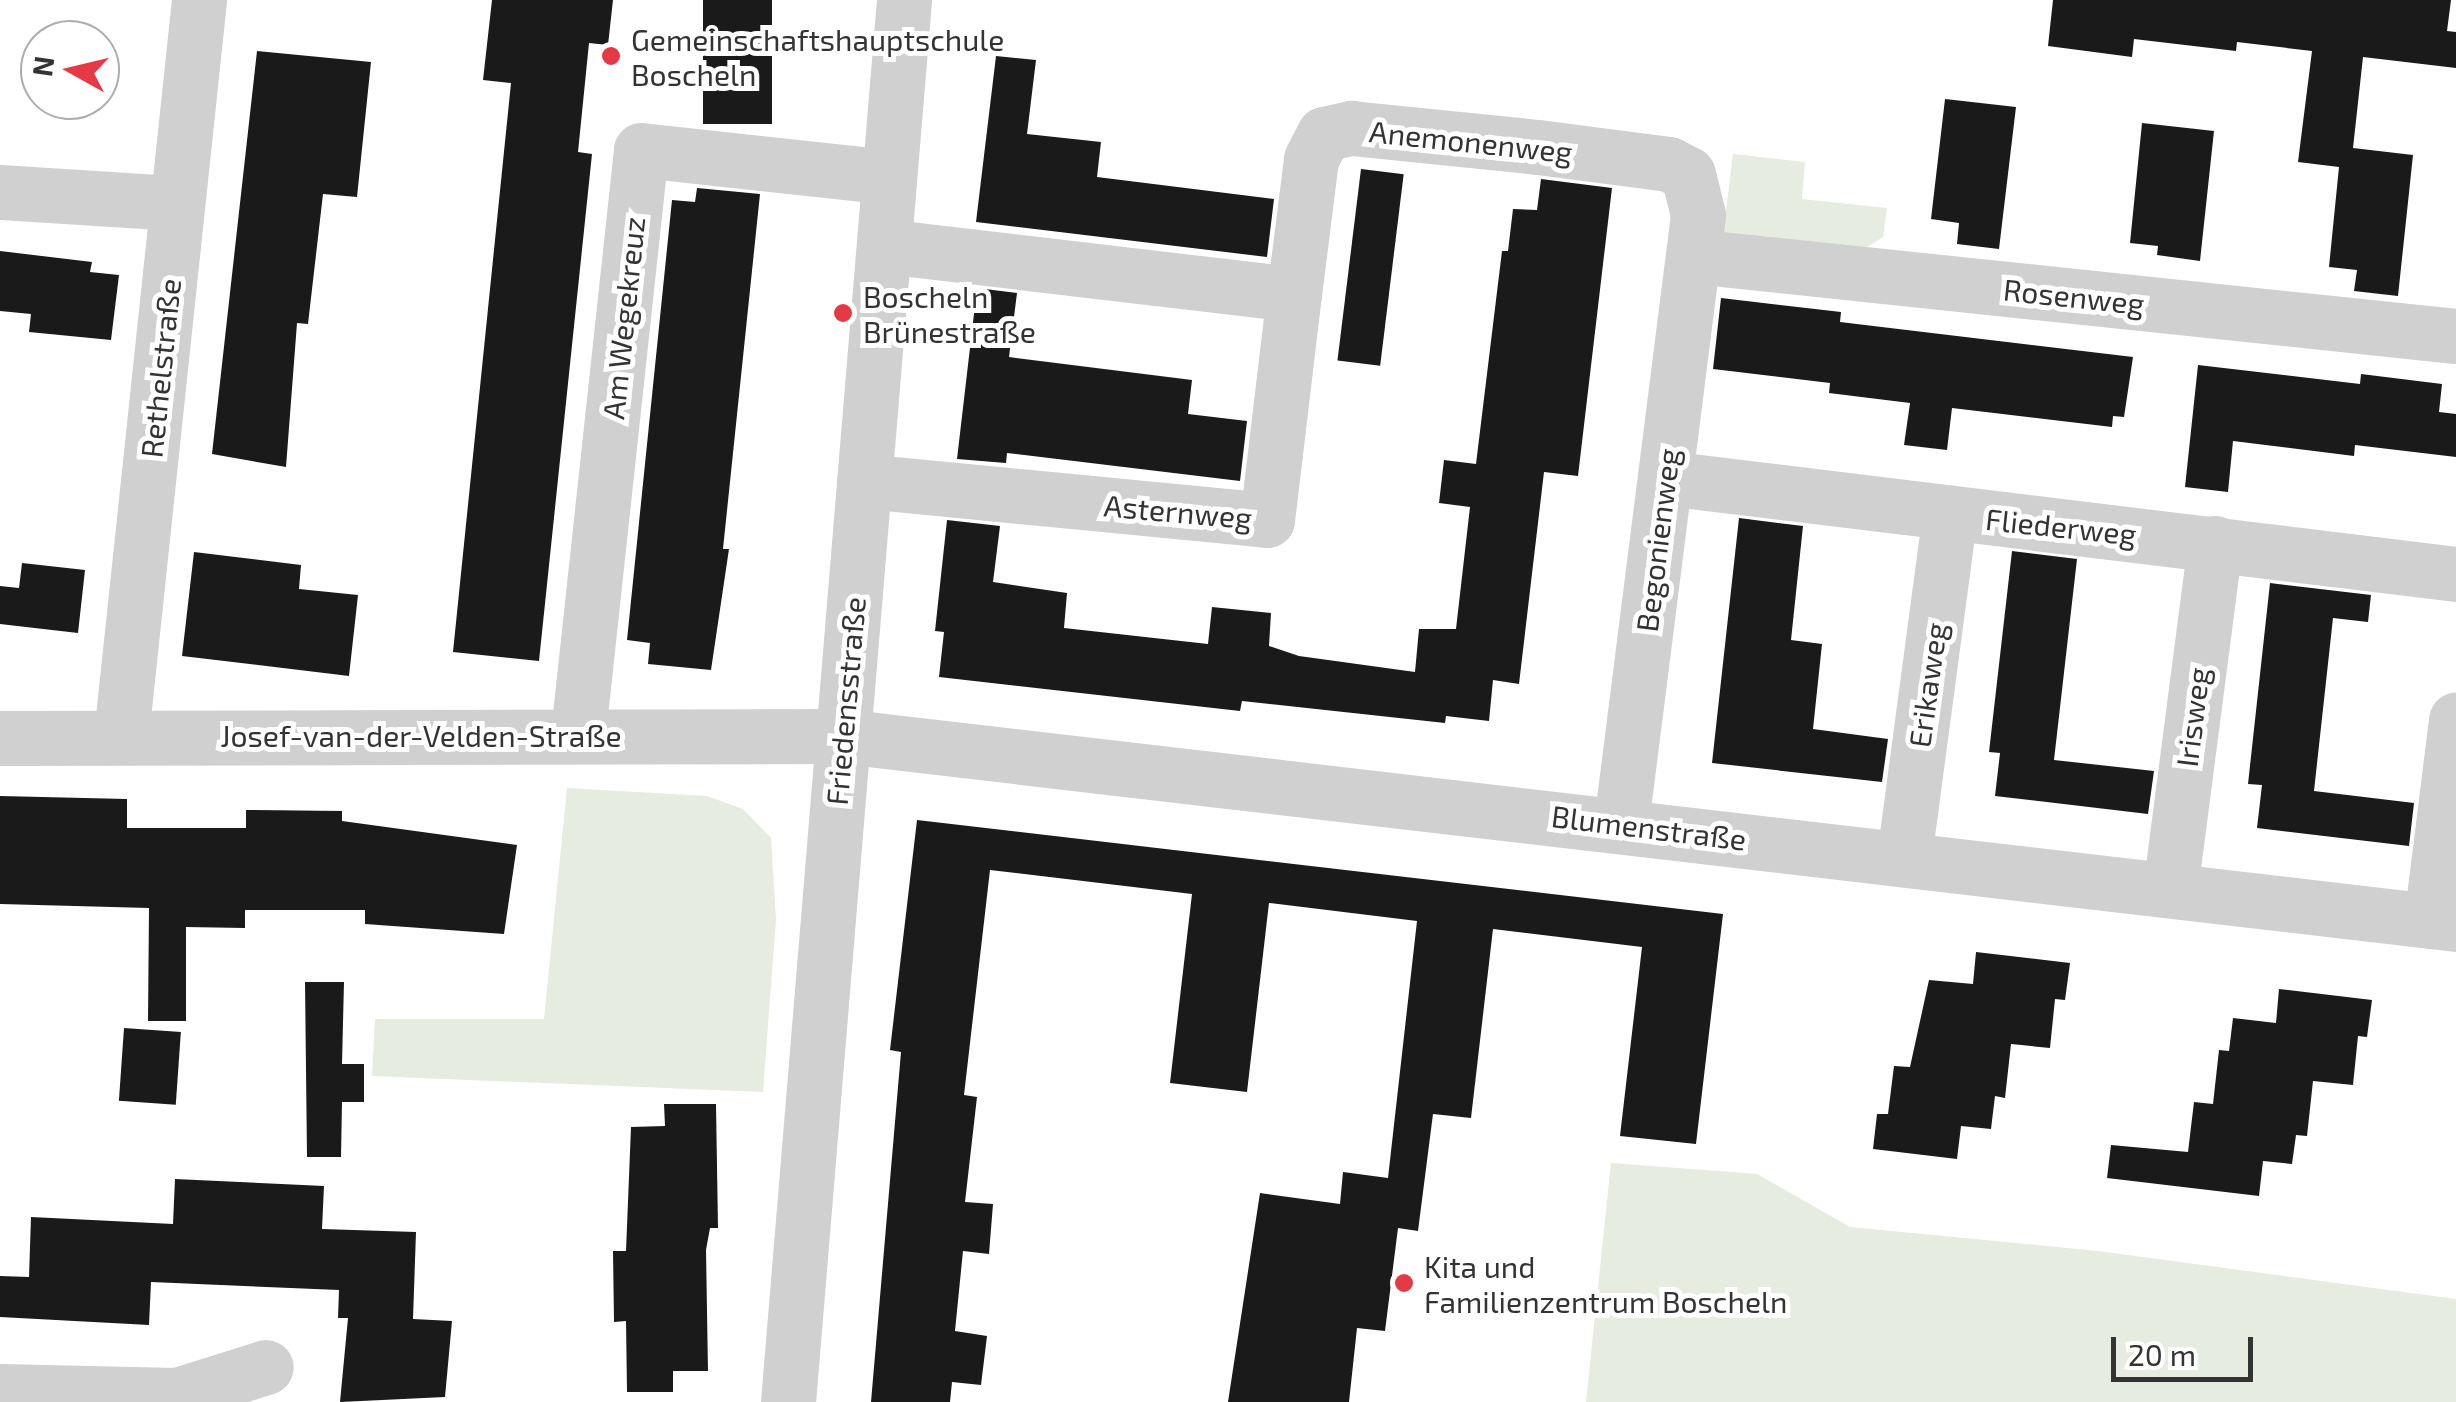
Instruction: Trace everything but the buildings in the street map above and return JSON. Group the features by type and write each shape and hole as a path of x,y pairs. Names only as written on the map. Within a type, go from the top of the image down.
{"street":[{"name":"Rethelstraße","path":"121,736 199,0"},
{"name":"Friedensstraße","path":"788,1402 904,0"},
{"name":"Anemonenweg","path":"1294,294 1310,159 1324,134 1351,128 1669,164 1695,187 1693,256"},
{"name":"Am Wegekreuz","path":"578,733 641,150 888,177"},
{"path":"0,192 178,203"},
{"path":"884,246 1294,294"},
{"name":"Rosenweg","path":"1693,256 2456,336"},
{"name":"Begonienweg","path":"1621,824 1693,256"},
{"name":"Asternweg","path":"864,481 1267,520 1294,294"},
{"name":"Fliederweg","path":"1666,478 2456,574"},
{"name":"Erikaweg","path":"1904,856 1950,513"},
{"name":"Irisweg","path":"2170,890 2215,543"},
{"path":"2443,923 2456,720"},
{"name":"Josef-van-der-Velden-Straße","path":"0,738 578,733 842,736"},
{"name":"Blumenstraße","path":"842,736 1904,856 2443,923"},
{"path":"0,1391 177,1395 266,1367"}],"shaded area":[{"path":"1733,154 1805,162 1802,199 1887,208 1883,237 1848,259 1722,243"},
{"path":"567,788 707,796 743,809 771,838 776,919 763,1092 372,1076 375,1019 544,1019"},
{"path":"1611,1163 1757,1174 1850,1227 2098,1251 2456,1299 2456,1402 1586,1402"}],"place":[{"name":"Gemeinschaftshauptschule Boscheln","path":"611,56"},
{"name":"Boscheln Brünestraße","path":"843,313"},
{"name":"Kita und Familienzentrum Boscheln","path":"1404,1283"}]}
